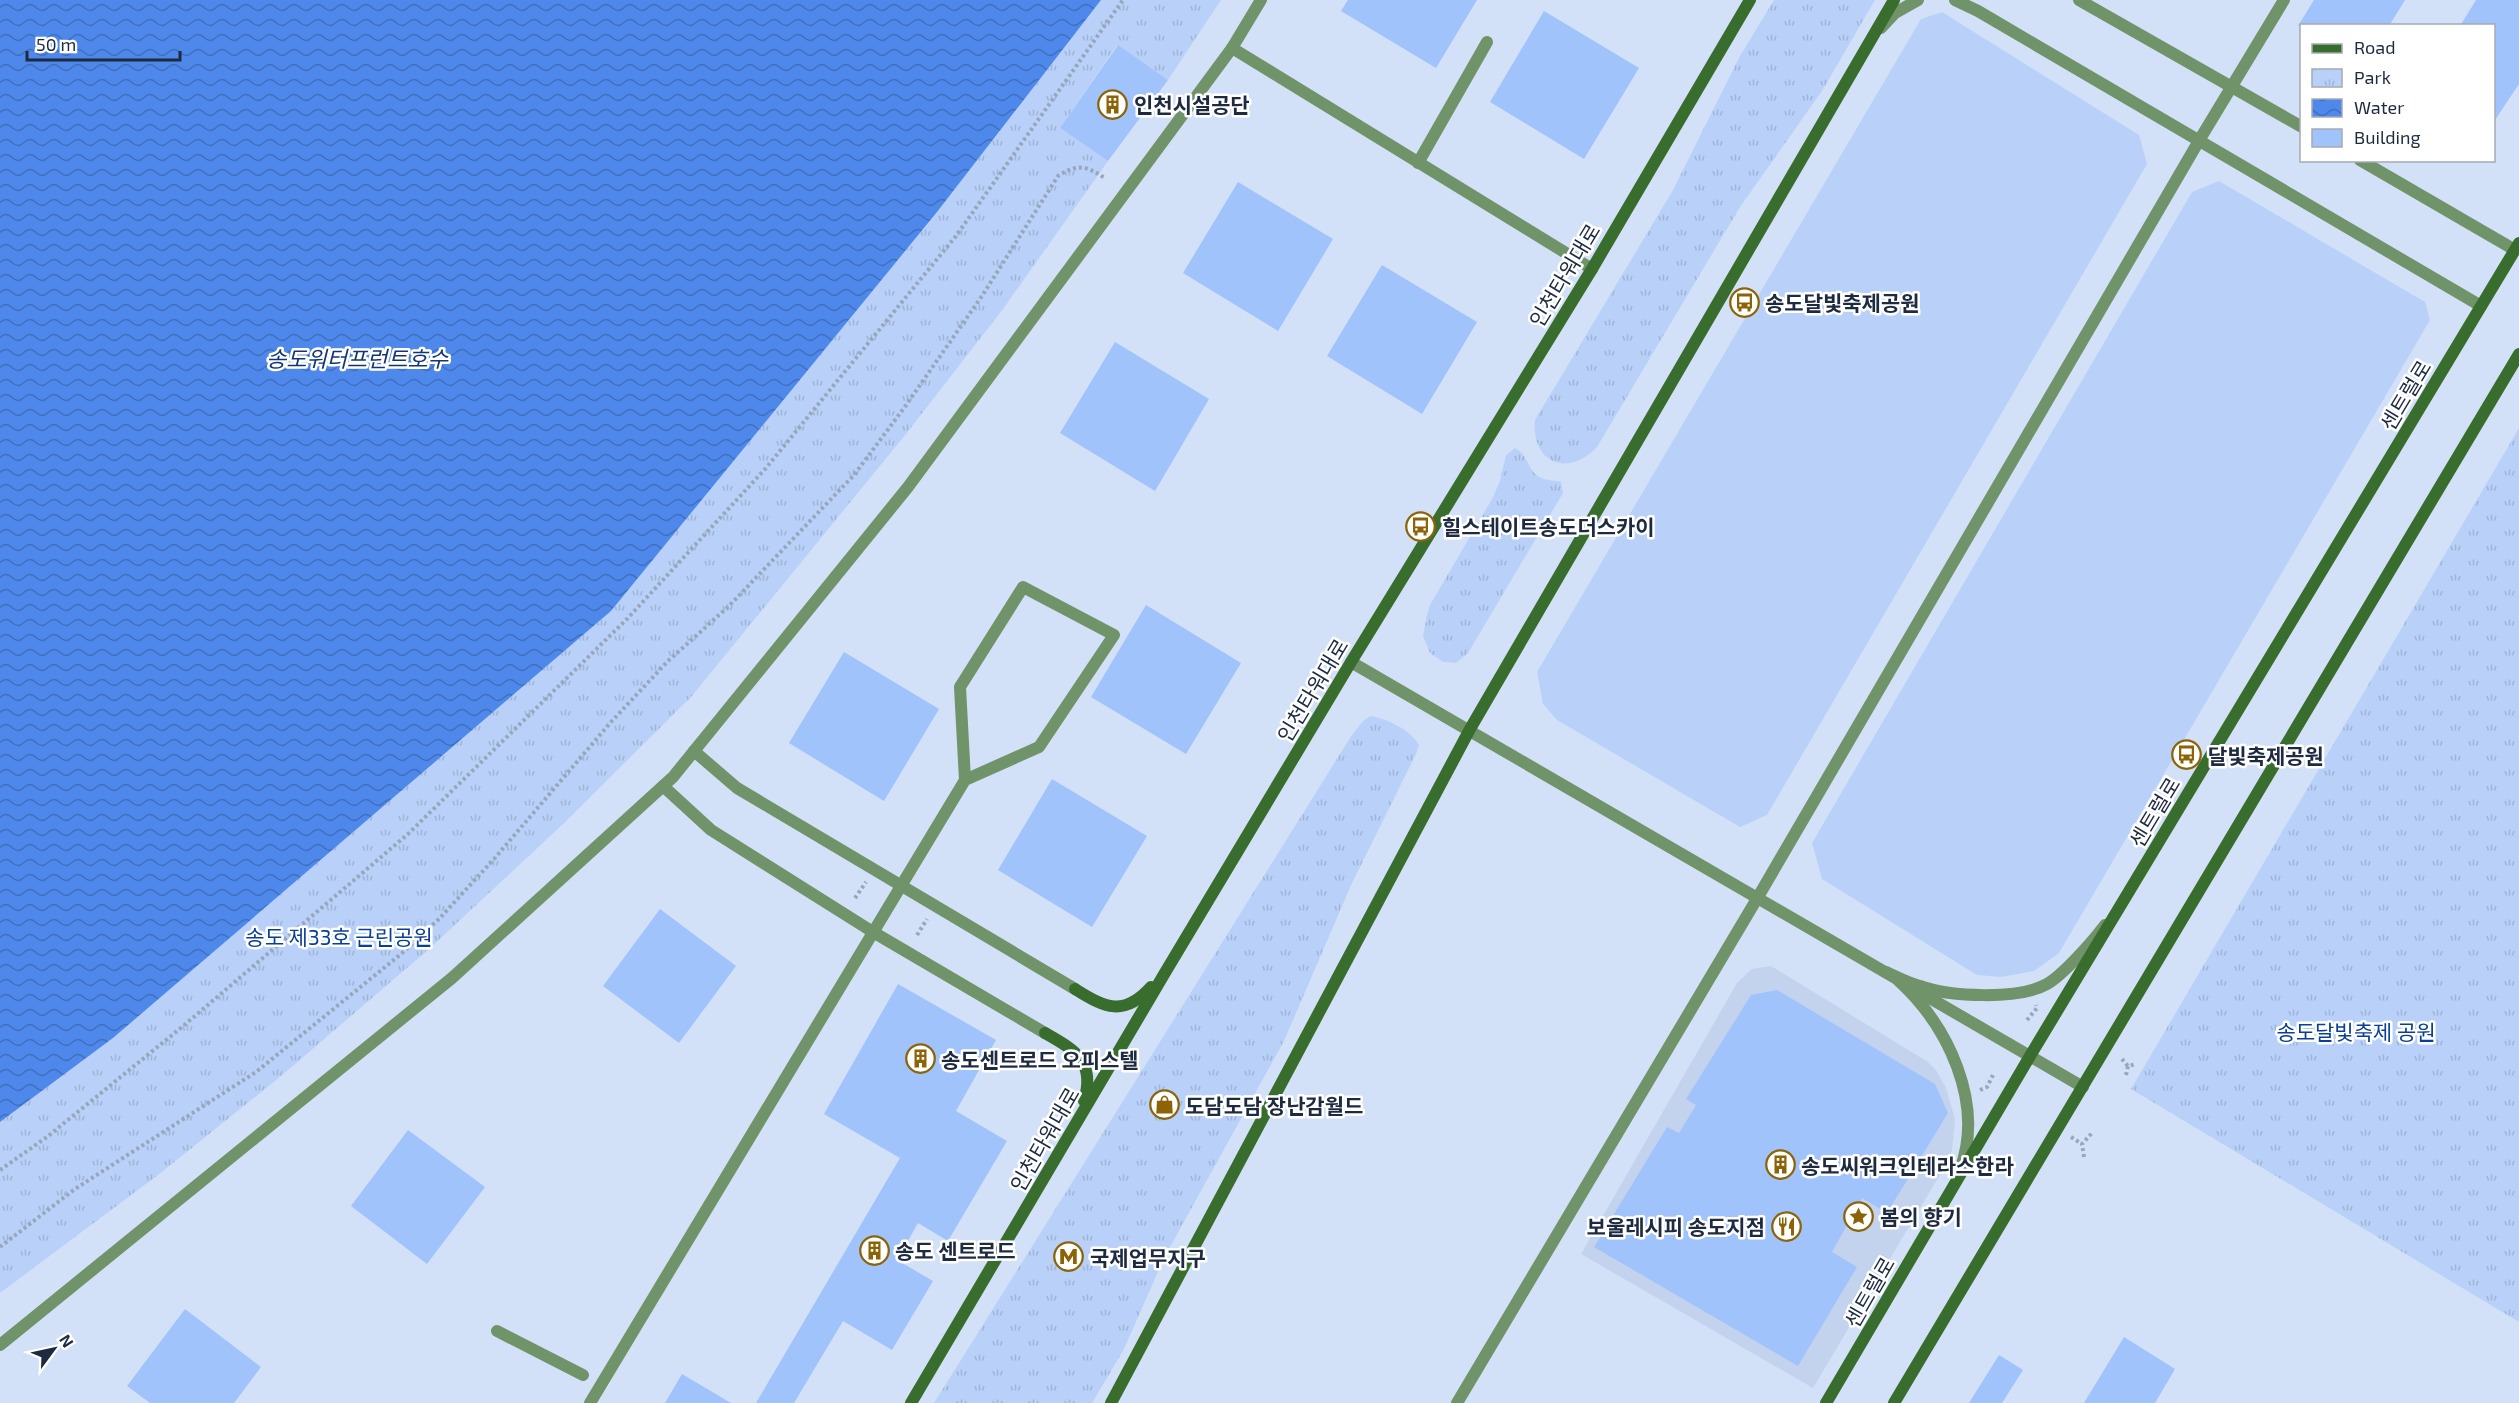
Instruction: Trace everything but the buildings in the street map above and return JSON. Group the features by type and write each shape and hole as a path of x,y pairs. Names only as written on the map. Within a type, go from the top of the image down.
{"main road":[{"name":"인천타워대로","path":"911,1403 1351,662 1592,269 1749,0"},
{"path":"1111,1403 1470,729 1894,0"},
{"name":"센트럴로","path":"1826,1403 2030,1056 2517,246"},
{"path":"1894,1403 2519,354"},
{"path":"1075,989 1101,1005 1116,1008 1138,999 1166,971"},
{"path":"1046,1033 1074,1050 1088,1074 1088,1088 1080,1116"}],"street":[{"path":"0,1345 452,978 663,786 694,752 908,487 1232,48 1261,0"},
{"path":"1870,40 1895,13 1918,0"},
{"path":"1955,0 2200,139 2481,306"},
{"path":"2079,0 2300,126"},
{"path":"1456,1403 1758,897 2200,139 2284,0"},
{"path":"1418,162 1487,42"},
{"path":"1232,48 1592,269"},
{"path":"2364,162 2517,246"},
{"path":"590,1403 965,780 960,687 1023,587 1114,635 1039,747 965,780"},
{"path":"1351,662 1470,729 2083,1087"},
{"path":"694,752 737,788 1075,989"},
{"path":"663,786 711,830 873,932 1046,1033"},
{"path":"1891,975 1921,987 1942,991 1992,995 2033,991 2060,976 2103,928 2124,900"},
{"path":"1891,975 1926,1008 1940,1032 1967,1095 1968,1133 1965,1158 1955,1184"},
{"path":"497,1331 583,1376"}],"path":[{"path":"0,1170 47,1137 182,1027 408,834 627,619 766,468 942,255 1123,0"},
{"path":"0,1247 75,1189 256,1072 320,1022 439,919 668,661 728,607 854,474 904,408 982,296 1058,176 1071,167 1090,168 1106,179"},
{"path":"855,898 869,876"},
{"path":"917,935 929,916"},
{"path":"2027,1020 2037,1008 2036,1002"},
{"path":"2122,1059 2128,1066"},
{"path":"2128,1066 2136,1064"},
{"path":"2126,1075 2128,1066"},
{"path":"1974,1092 1987,1087 1993,1075"},
{"path":"2082,1144 2092,1133"},
{"path":"2070,1136 2082,1144 2084,1157"}],"shaded area":[{"name":"송도씨워크인테라스한라","path":"1771,966 1928,1062 1936,1070 1946,1088 1955,1119 1952,1150 1947,1163 1813,1388 1581,1254 1737,983 1752,969"}],"green space":[{"name":"송도 제33호 근린공원","path":"1101,0 1221,0 1168,80 1117,45 1060,128 1108,161 1003,309 906,434 691,697 561,826 429,949 280,1077 158,1175 0,1293 0,1122 113,1038 611,611 937,212"},
{"path":"1774,0 1875,0 1822,91 1740,207 1597,447 1586,457 1575,462 1554,461 1545,456 1539,447 1535,435 1535,420 1673,190 1740,56"},
{"path":"1942,12 2139,135 2147,164 1767,815 1740,827 1557,720 1543,704 1537,672 1921,19"},
{"path":"2219,181 2425,302 2430,320 2059,953 2034,971 2001,977 1977,975 1822,879 1812,843 2192,192"},
{"name":"송도달빛축제 공원","path":"2519,428 2519,1322 2131,1089"},
{"path":"1515,448 1523,454 1537,475 1544,479 1561,482 1563,493 1468,653 1456,663 1443,662 1430,653 1423,636 1430,605 1492,499 1500,481 1506,455"},
{"path":"1370,716 1390,722 1410,734 1419,745 1417,752 1352,883 1284,1041 1165,1256 1124,1349 1092,1403 934,1403 1350,738 1362,722"}],"water":[{"name":"송도워터프런트호수","path":"0,0 1101,0 937,212 611,611 113,1038 0,1122"}],"place":[{"name":"인천시설공단","path":"1113,104"},
{"name":"송도달빛축제공원","path":"1744,302"},
{"name":"힐스테이트송도더스카이","path":"1421,526"},
{"name":"달빛축제공원","path":"2187,755"},
{"name":"송도센트로드 오피스텔","path":"920,1059"},
{"name":"도담도담 장난감월드","path":"1164,1105"},
{"name":"송도씨워크인테라스한라","path":"1780,1165"},
{"name":"봄의 향기","path":"1859,1216"},
{"name":"보울레시피 송도지점","path":"1786,1226"},
{"name":"송도 센트로드","path":"874,1250"},
{"name":"국제업무지구","path":"1069,1257"}]}
